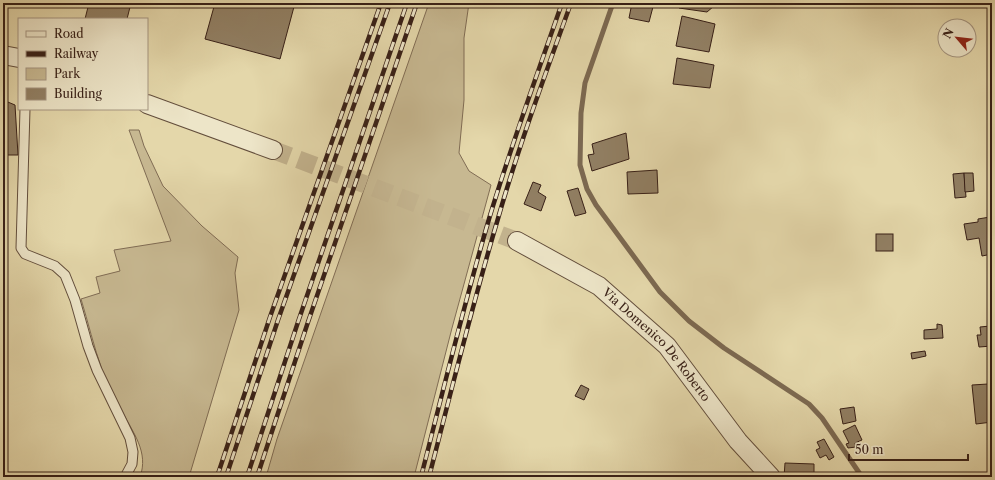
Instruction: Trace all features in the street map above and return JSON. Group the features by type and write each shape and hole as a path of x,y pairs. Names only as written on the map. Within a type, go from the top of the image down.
{"street":[{"path":"3,55 18,58"},
{"path":"148,104 273,150"},
{"name":"Via Domenico De Roberto","path":"517,241 599,286 667,346 738,441 771,477"}],"lane":[{"path":"25,110 20,239 21,248 25,254 55,266 65,275 75,300 88,346 97,370 130,438 133,452 132,464 125,477"}],"green space":[{"path":"429,3 469,3 464,38 464,100 459,153 469,171 491,185 452,328 414,477 266,477 277,439"},
{"path":"129,130 139,130 144,146 163,186 202,226 238,257 235,273 239,310 189,477 140,477 143,459 141,451 135,435 104,375 81,299 100,293 96,277 120,271 114,250 171,241"}],"building":[{"path":"89,3 131,3 127,18 85,18"},
{"path":"215,3 295,3 280,59 205,39"},
{"path":"632,3 654,3 649,22 629,18"},
{"path":"680,3 714,3 714,6 707,12 679,8"},
{"path":"682,16 715,24 709,52 676,46"},
{"path":"677,58 714,65 710,88 673,84"},
{"path":"3,100 15,105 18,155 3,155"},
{"path":"626,133 629,159 592,171 588,155 594,154 592,144"},
{"path":"657,170 658,193 628,194 627,172"},
{"path":"964,173 966,197 955,198 953,174"},
{"path":"964,173 973,173 974,191 965,192"},
{"path":"533,182 541,185 538,192 546,197 541,211 524,204"},
{"path":"578,188 586,213 575,216 567,191"},
{"path":"990,217 992,226 992,254 982,256 979,238 967,240 964,224 978,222 978,219"},
{"path":"876,234 893,234 893,251 876,251"},
{"path":"991,323 992,346 979,347 977,335 981,335 980,327 990,326"},
{"path":"937,324 942,325 943,338 924,339 924,330 937,329"},
{"path":"925,351 926,356 912,359 911,353"},
{"path":"988,384 992,422 976,424 972,385"},
{"path":"581,385 589,389 584,400 575,396"},
{"path":"854,407 856,421 843,424 840,409"},
{"path":"855,425 862,440 855,443 856,447 848,448 846,444 849,443 843,431"},
{"path":"824,439 834,457 829,460 826,455 820,458 816,450 820,448 817,442"},
{"path":"785,463 814,464 814,477 784,477"}],"waterway":[{"path":"613,3 585,83 581,113 580,165 587,189 596,205 660,292 689,321 724,348 809,404 822,418 862,477"}],"tunnel":[{"path":"273,150 517,241"}],"railway":[{"path":"217,477 270,317 381,3"},
{"path":"226,477 278,320 390,3"},
{"path":"247,477 298,322 407,3"},
{"path":"257,477 307,325 417,3"},
{"path":"421,477 462,315 497,192 562,3"},
{"path":"429,477 470,317 505,194 532,112 571,3"}]}
